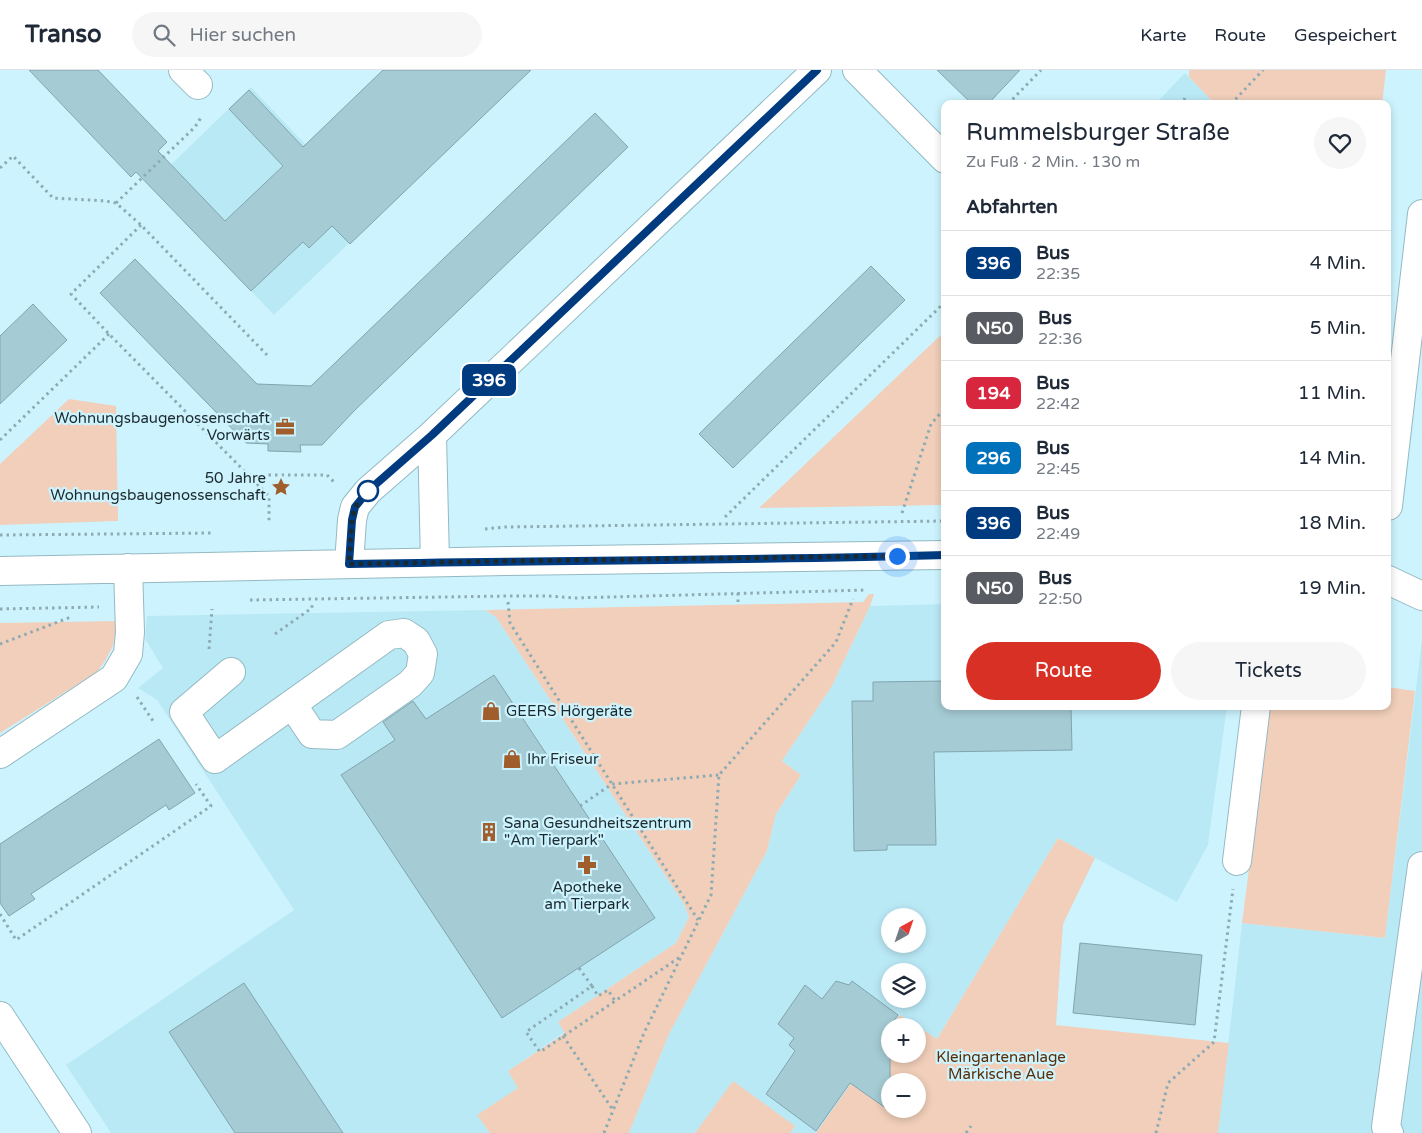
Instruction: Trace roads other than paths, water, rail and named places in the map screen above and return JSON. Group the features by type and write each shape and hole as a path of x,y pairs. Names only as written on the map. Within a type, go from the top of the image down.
{"street":[{"path":"349,564 352,520 355,507 368,491 432,435 817,70"},
{"path":"857,70 941,155"},
{"path":"1391,480 1422,214"},
{"path":"432,435 434,562"},
{"path":"0,570 941,555"},
{"path":"0,754 114,678 128,654 130,632 128,568"},
{"path":"1391,581 1422,596"},
{"path":"231,672 184,712 215,759 292,704 389,635 404,634 416,641 423,654 420,673 410,684 337,735 312,734 292,704"},
{"path":"1237,862 1256,710"},
{"path":"1389,1133 1386,1128 1422,866"},
{"path":"0,1016 77,1133"}],"place":[{"name":"Wohnungsbaugenossenschaft Vorwärts","path":"285,427"},
{"name":"50 Jahre Wohnungsbaugenossenschaft","path":"281,487"},
{"name":"GEERS Hörgeräte","path":"491,711"},
{"name":"Ihr Friseur","path":"512,759"},
{"name":"Sana Gesundheitszentrum \"Am Tierpark\"","path":"489,832"},
{"name":"Apotheke am Tierpark","path":"587,865"}],"park label":[{"name":"Kleingartenanlage Märkische Aue","path":"1001,1066"}]}
